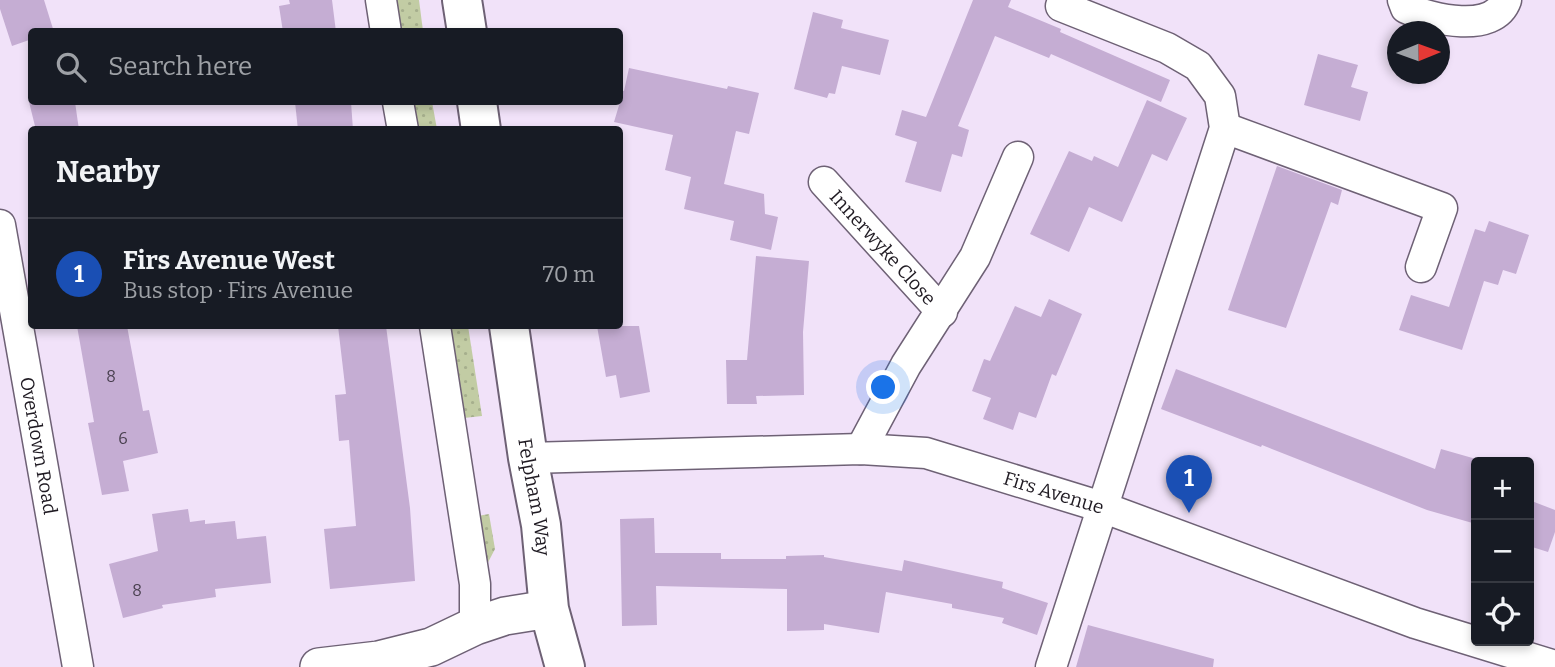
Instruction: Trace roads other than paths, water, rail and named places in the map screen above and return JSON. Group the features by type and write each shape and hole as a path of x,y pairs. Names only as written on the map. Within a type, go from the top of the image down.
{"main road":[{"path":"462,0 466,28"},
{"path":"477,105 480,126"},
{"name":"Felpham Way","path":"509,329 528,458 541,525 549,609 565,667"}],"street":[{"path":"381,0 385,28"},
{"path":"1403,0 1406,8 1420,15 1480,21 1494,17 1506,0"},
{"path":"1051,667 1225,128 1220,96 1198,66 1167,48 1061,6"},
{"path":"399,105 402,126"},
{"path":"1225,128 1442,208 1421,267"},
{"name":"Innerwyke Close","path":"861,449 906,365 975,257 1018,157"},
{"name":"Innerwyke Close","path":"824,182 942,312"},
{"name":"Overdown Road","path":"0,225 78,667"},
{"path":"435,329 475,584 475,626"},
{"name":"Firs Avenue","path":"528,458 861,449 926,453 1102,507 1415,623 1555,666"},
{"path":"319,667 433,657 475,626 505,616 549,609"}],"place":[{"name":"Firs Avenue West","path":"1189,513"}]}
